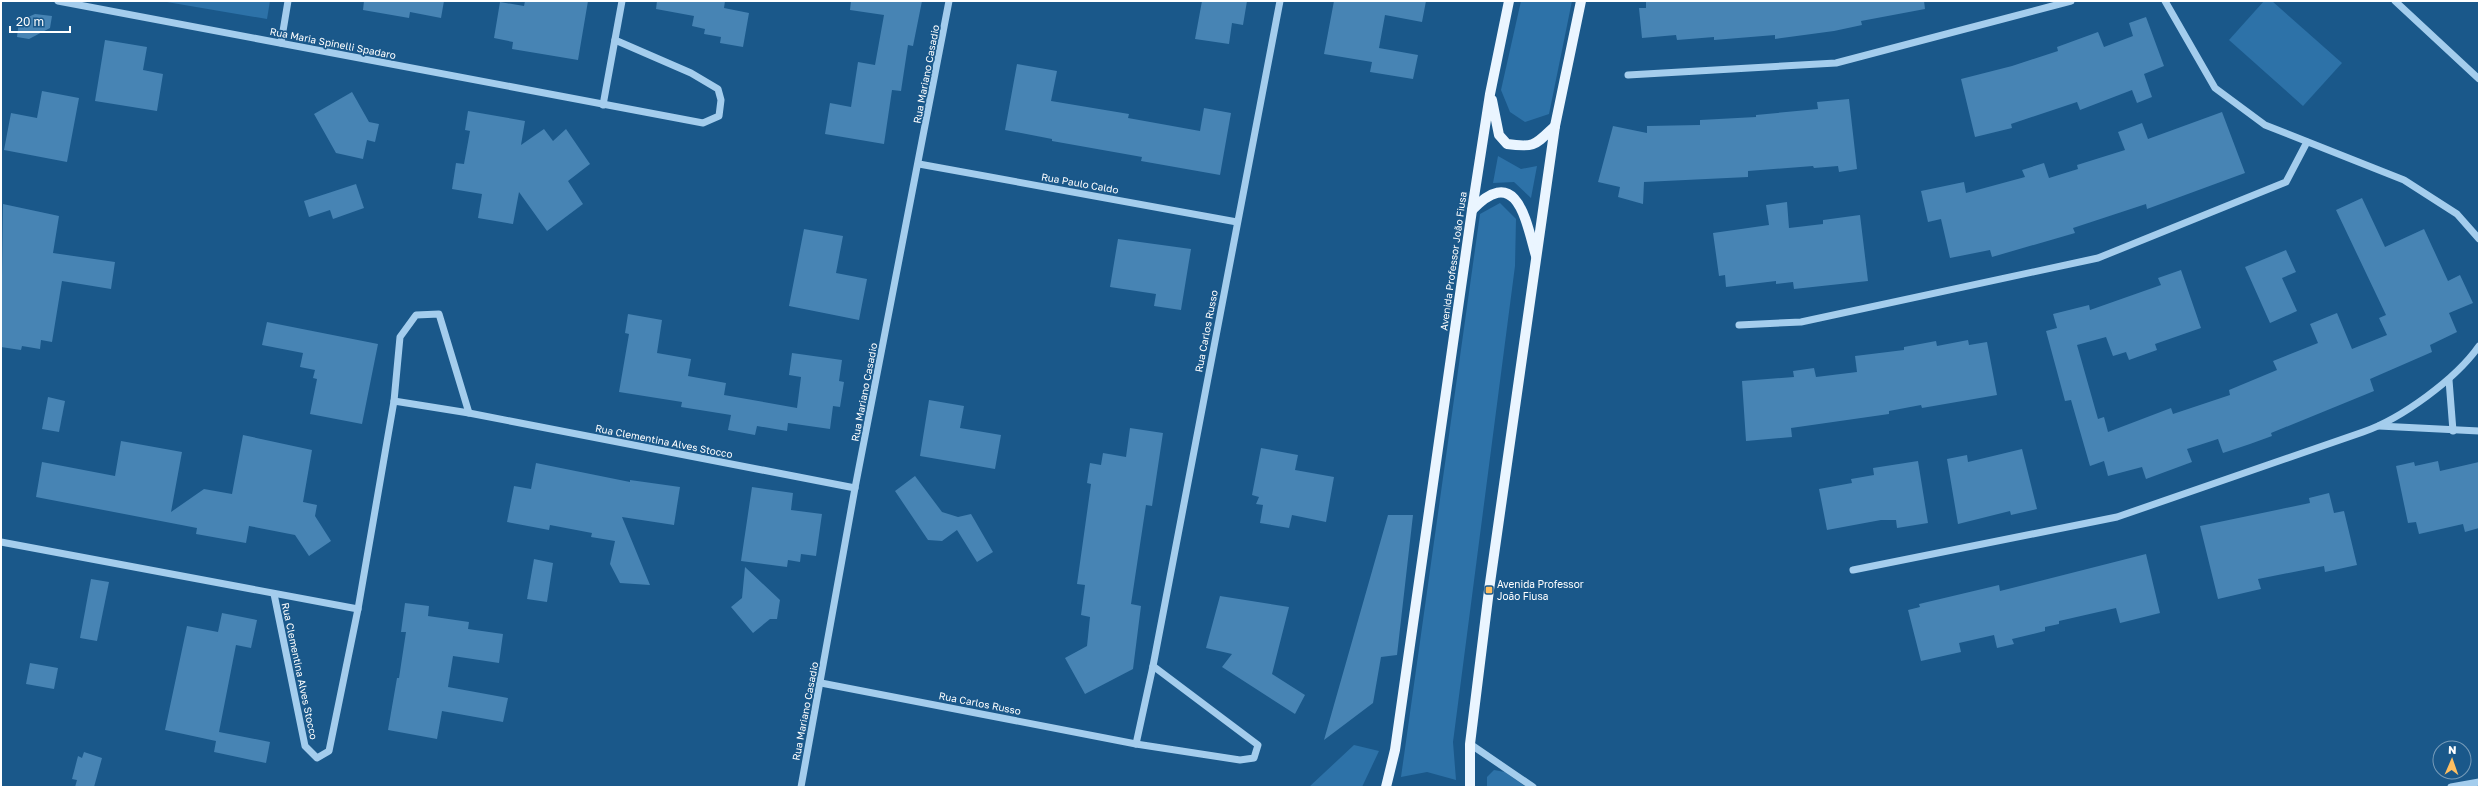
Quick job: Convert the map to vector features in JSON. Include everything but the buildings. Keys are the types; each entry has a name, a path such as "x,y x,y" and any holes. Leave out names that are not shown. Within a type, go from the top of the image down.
{"main road":[{"name":"Avenida Professor João Fiusa","path":"1386,787 1390,779 1396,750 1472,210 1490,94 1509,1"},
{"path":"1470,787 1470,744 1489,590 1555,126 1581,1"},
{"path":"1490,94 1499,135 1507,144 1522,146 1536,145 1555,126"},
{"path":"1472,210 1485,196 1505,194 1514,199 1522,208 1537,260"}],"street":[{"name":"Rua Maria Spinelli Spadaro","path":"58,1 704,123 719,116 721,100 718,89 690,73 615,40"},
{"path":"281,43 288,1"},
{"path":"603,105 622,1"},
{"name":"Rua Mariano Casadio","path":"801,787 855,488 950,1"},
{"name":"Rua Carlos Russo","path":"1136,744 1153,666 1280,1"},
{"path":"1628,75 1836,63 2071,1"},
{"path":"2165,1 2215,88 2265,125 2404,180 2457,214 2479,239"},
{"path":"2395,1 2479,78"},
{"path":"1739,325 1800,322 2098,258 2286,182 2307,142"},
{"name":"Rua Paulo Caldo","path":"919,164 1237,222"},
{"name":"Rua Clementina Alves Stocco","path":"274,594 305,746 316,758 329,751 358,610 394,401 400,337 416,316 439,314 469,413"},
{"path":"1853,570 2117,517 2379,426 2449,380 2479,346"},
{"path":"2449,380 2453,431"},
{"name":"Rua Clementina Alves Stocco","path":"394,401 469,413 855,488"},
{"path":"2379,426 2453,431 2479,431"},
{"name":"Rua Clementina Alves Stocco","path":"1,542 358,610"},
{"name":"Rua Carlos Russo","path":"821,683 1136,744 1240,760 1254,758 1258,745 1153,666"},
{"path":"1470,744 1533,787"},
{"path":"2451,787 2479,782"}],"shaded area":[{"path":"161,1 270,1 267,19"},
{"path":"1521,1 1572,1 1549,114 1525,122 1510,112 1501,90"},
{"path":"2264,1 2272,1 2342,63 2303,106 2229,40"},
{"path":"1498,156 1521,169 1537,166 1531,198 1514,182 1493,183"},
{"path":"1500,203 1516,219 1515,266 1453,742 1456,780 1427,772 1401,777 1480,214"},
{"path":"1354,745 1379,751 1362,787 1309,787"},
{"path":"1494,770 1505,772 1526,787 1487,787 1487,777"}],"place":[{"name":"Avenida Professor João Fiusa","path":"1489,590"}]}
